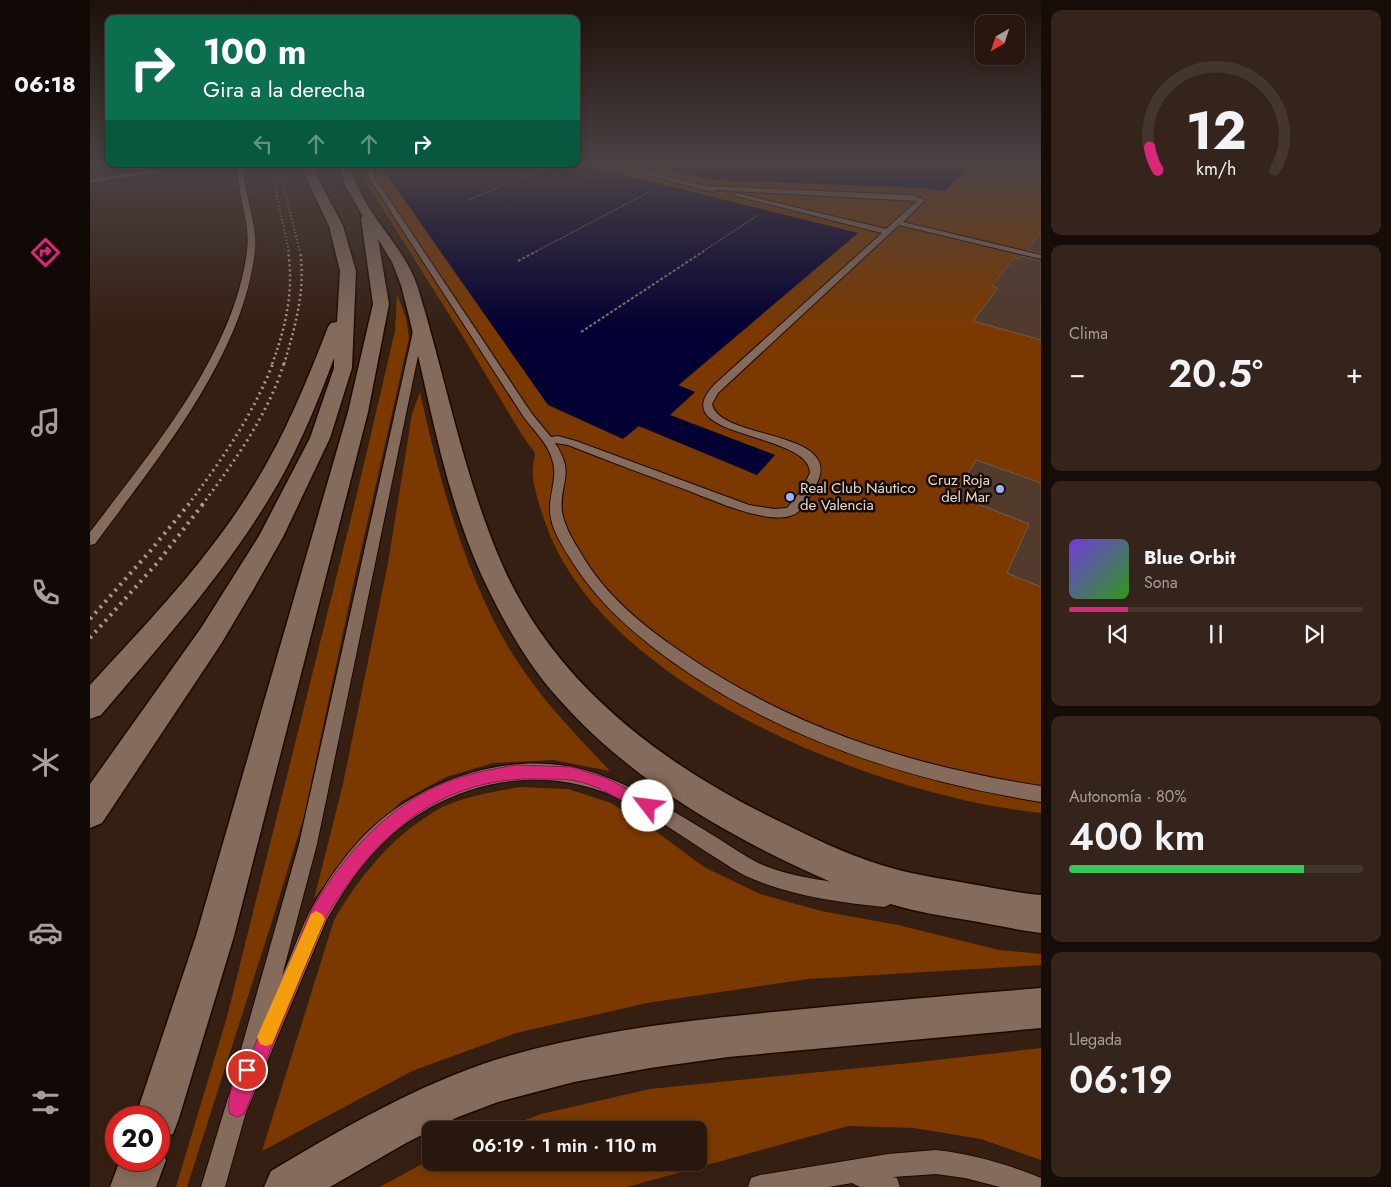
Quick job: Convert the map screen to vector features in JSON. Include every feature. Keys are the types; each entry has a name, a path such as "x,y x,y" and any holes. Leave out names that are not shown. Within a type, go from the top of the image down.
{"street":[{"path":"90,812 211,636 271,537 320,438 343,368 348,271 342,245 332,218"},
{"path":"161,1106 215,936 358,412 381,304 368,218"},
{"path":"371,218 390,244 409,284 453,464 488,560 512,610 536,650 593,716 635,753 693,793 760,832 832,865 908,890 1034,914"},
{"path":"90,706 205,572 263,489 302,416 346,303"},
{"path":"287,1187 372,1136 427,1109 498,1081 582,1059 654,1045 723,1037 1041,1008"},
{"path":"133,1187 139,1171"}],"lane":[{"path":"90,541 172,430 224,343 240,303 251,250 249,218"},
{"path":"398,218 528,416 548,441 558,461 560,473 561,485 556,510 562,530 582,566 615,605 650,638 695,671 746,701 781,719 849,748 903,766 968,782 1041,794"},
{"path":"831,218 888,232"},
{"path":"548,441 558,439 572,443 746,508 779,513 792,510 816,474 816,466 808,456 794,447 725,423 712,415 707,407 708,400 738,370 904,218"},
{"path":"899,223 1041,257"},
{"path":"213,1187 237,1107 308,844 420,326"},
{"path":"237,1107 320,912 338,883 382,832 407,812 434,795 460,784 489,776 516,772 544,772 572,774 601,782 632,796 757,872 786,881 864,895 1034,914"},
{"path":"760,1187 852,1171 927,1162 974,1168 1034,1187"},
{"path":"852,1171 888,1187"}],"path":[{"path":"518,260 598,218"},
{"path":"581,332 754,218"}],"shaded area":[{"name":"Real Club Náutico de Valencia","path":"389,218 431,218 639,426 757,475 774,455 669,415 695,392 678,386 858,233 799,218 1041,218 1041,813 977,803 908,785 835,760 763,728 695,690 635,645 586,595 552,540 539,504 534,483 533,465 535,453 522,435"},
{"path":"417,218 799,218 858,233 678,385 695,392 670,415 775,455 757,475 639,426 623,439 548,405"},
{"path":"397,294 406,318 409,338 354,581 304,816 187,1187 176,1187 227,1017 356,498 395,331"},
{"path":"420,392 449,506 462,545 493,620 512,654 534,685 610,771 553,760 493,763 446,777 402,801 354,846 314,899 343,784 388,563 412,414"},
{"path":"520,787 568,789 611,803 653,829 704,867 760,894 821,911 898,925 999,950 1041,954 1041,965 808,979 647,1003 516,1033 412,1071 262,1151 334,920 353,890 387,849 414,825 429,815 461,800"},
{"path":"1041,1048 1041,1160 981,1139 914,1128 848,1126 707,1165 707,1121 522,1121 541,1114 650,1089"},
{"path":"422,1164 422,1171 685,1171 627,1187 380,1187"}],"building":[{"path":"1041,232 1041,253 1027,250"},
{"path":"1022,256 1041,261 1041,340 973,321 998,288 992,286 1014,258 1020,259"},
{"name":"Cruz Roja del Mar","path":"976,460 1041,483 1041,587 1007,573 1029,524 955,495"}],"railway":[{"path":"282,218 289,252"},
{"path":"292,218 300,252"},
{"path":"272,364 288,308 290,280 288,251"},
{"path":"284,364 295,322 302,280 300,251"},
{"path":"188,505 246,419 273,363"},
{"path":"202,505 249,437 269,401 284,363"},
{"path":"90,619 189,504"},
{"path":"90,638 158,562 203,504"}],"slow traffic":[{"path":"266,1037 316,919"}],"place":[{"name":"Cruz Roja del Mar","path":"1000,489"},
{"name":"Real Club Náutico de Valencia","path":"790,497"}],"route":[{"path":"247,1070 237,1107 320,912 338,883 360,856 382,832 407,812 434,795 460,784 489,776 516,772 572,774 601,782 632,796 648,806"}]}
